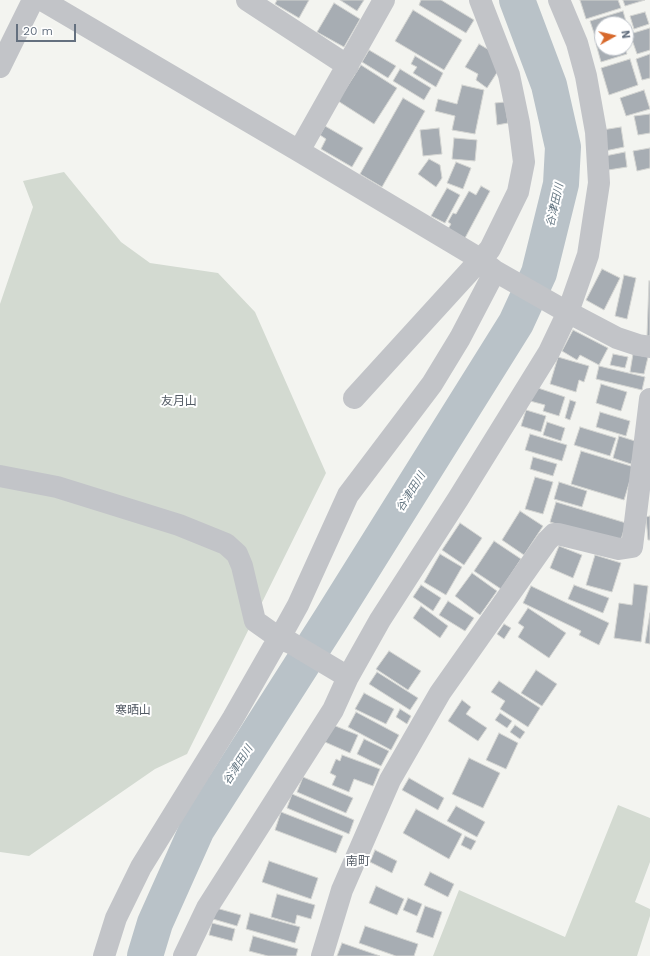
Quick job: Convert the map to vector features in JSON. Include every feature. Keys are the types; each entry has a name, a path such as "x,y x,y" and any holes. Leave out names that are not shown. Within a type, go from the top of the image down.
{"street":[{"path":"0,67 33,0"},
{"path":"42,0 299,151 564,310 617,338 638,346 650,347"},
{"path":"247,0 348,66"},
{"path":"299,151 384,0"},
{"path":"104,956 116,918 141,867 233,718 273,648 285,641 298,605 348,495 432,384 460,338 493,268 490,249 518,192 524,162 509,75 480,0"},
{"path":"184,956 207,908 334,710 348,677 380,620 458,499 548,352 564,310 588,255 599,183 596,132 586,76 577,42 559,0"},
{"path":"354,398 493,268"},
{"path":"322,956 342,890 390,780 440,693 547,541 554,534 558,534 619,549 632,547 650,400"},
{"path":"0,476 57,488 179,525 226,544 237,554 242,566 255,621 285,641 348,677"}],"shaded area":[{"path":"64,172 121,242 150,263 218,273 255,312 326,473 187,754 155,769 29,856 0,852 0,304 33,207 23,181"},
{"path":"618,805 650,818 650,862 635,902 650,909 650,916 637,956 433,956 459,890 565,937"}],"building":[{"path":"277,0 309,0 299,18 275,4"},
{"path":"340,0 364,0 357,11"},
{"path":"421,0 441,0 474,20 466,33 419,5"},
{"path":"580,0 618,0 621,8 586,19"},
{"path":"623,0 645,0 625,6"},
{"path":"334,3 360,19 344,47 317,32"},
{"path":"413,10 462,40 444,70 395,41"},
{"path":"623,11 624,16 606,16"},
{"path":"645,12 649,24 634,29 634,16 630,16"},
{"path":"594,20 594,33 590,21"},
{"path":"650,28 650,50 637,54 634,45 634,33"},
{"path":"479,44 494,53 498,71 487,88 476,80 478,74 465,67"},
{"path":"369,50 396,66 388,78 362,62"},
{"path":"650,54 650,78 642,80 636,59"},
{"path":"415,56 443,73 436,87 413,73 417,67 411,64"},
{"path":"599,56 620,56 601,62"},
{"path":"630,59 638,85 609,95 601,68"},
{"path":"361,65 397,88 374,124 338,101"},
{"path":"400,69 431,88 424,100 393,81"},
{"path":"462,85 484,90 475,134 452,130 455,116 435,111 438,99 457,104"},
{"path":"644,90 650,109 626,116 620,98"},
{"path":"403,98 425,111 382,187 360,174"},
{"path":"505,102 508,123 497,125 495,103"},
{"path":"650,114 650,133 638,135 634,116"},
{"path":"325,126 363,148 352,167 321,149 326,139 320,135"},
{"path":"621,127 624,147 605,151 602,130"},
{"path":"439,128 442,154 423,156 420,130"},
{"path":"454,138 477,140 475,161 452,159"},
{"path":"650,148 650,168 637,171 633,151"},
{"path":"625,152 627,167 608,170 605,156"},
{"path":"429,159 440,165 442,178 436,187 418,174"},
{"path":"456,162 471,168 463,189 447,183"},
{"path":"481,186 490,191 465,238 448,229 451,224 448,222 453,213 456,214 469,191 476,195"},
{"path":"447,188 460,195 445,223 431,216"},
{"path":"602,269 620,278 604,310 586,300"},
{"path":"624,275 636,278 627,319 615,316"},
{"path":"649,281 650,336 647,336"},
{"path":"573,330 608,348 599,365 580,355 577,360 562,351"},
{"path":"613,354 628,357 625,368 610,365"},
{"path":"633,354 648,357 644,374 630,372"},
{"path":"558,357 589,366 584,382 579,380 576,392 550,384"},
{"path":"599,366 645,377 642,390 596,379"},
{"path":"601,384 627,392 621,411 596,403"},
{"path":"535,387 565,397 559,416 543,411 545,405 530,401"},
{"path":"570,400 576,402 570,420 565,418"},
{"path":"526,410 546,416 541,432 521,426"},
{"path":"600,412 630,421 626,436 596,427"},
{"path":"547,422 565,428 561,441 543,435"},
{"path":"580,427 616,438 610,456 574,445"},
{"path":"530,434 567,445 562,461 525,450"},
{"path":"619,436 638,442 631,464 613,458"},
{"path":"581,451 634,467 624,500 571,484"},
{"path":"533,457 557,464 553,476 530,469"},
{"path":"535,477 553,482 543,514 525,509"},
{"path":"559,482 587,491 582,507 554,499"},
{"path":"556,502 626,523 620,543 550,522"},
{"path":"520,511 543,526 524,555 502,540"},
{"path":"650,516 650,540 648,540 646,517"},
{"path":"460,523 482,538 464,565 442,550"},
{"path":"494,541 521,559 501,589 474,571"},
{"path":"559,546 582,555 573,578 550,568"},
{"path":"440,554 462,567 446,595 424,582"},
{"path":"595,555 621,563 612,592 586,585"},
{"path":"472,573 497,591 480,615 455,596"},
{"path":"634,584 648,586 641,642 614,638 619,603 632,605"},
{"path":"421,585 441,598 433,611 413,597"},
{"path":"574,585 609,598 603,613 568,599"},
{"path":"531,586 609,623 599,645 579,635 581,631 523,603"},
{"path":"448,601 474,618 465,631 439,615"},
{"path":"421,606 448,626 440,638 413,618"},
{"path":"528,608 566,633 549,658 518,637 524,627 518,623"},
{"path":"650,613 650,644 645,643"},
{"path":"504,624 511,628 504,639 497,634"},
{"path":"389,651 421,671 408,690 376,669"},
{"path":"536,670 557,684 542,706 521,693"},
{"path":"377,672 418,698 410,710 369,684"},
{"path":"499,681 540,708 528,727 500,709 505,701 491,692"},
{"path":"364,693 394,709 386,724 355,709"},
{"path":"462,700 471,707 466,714 487,728 478,741 448,721"},
{"path":"400,709 411,716 407,724 396,717"},
{"path":"356,712 399,735 391,750 348,727"},
{"path":"500,713 512,721 507,728 495,720"},
{"path":"333,725 358,735 350,753 325,742"},
{"path":"515,725 525,732 520,739 510,732"},
{"path":"499,733 518,743 506,769 486,760"},
{"path":"364,739 389,751 381,766 357,754"},
{"path":"342,755 380,769 373,786 354,779 349,792 332,785 336,776 330,773 336,759 340,761"},
{"path":"469,758 500,773 483,808 452,794"},
{"path":"303,777 353,798 346,813 297,792"},
{"path":"409,778 444,798 438,810 402,790"},
{"path":"292,794 354,820 349,834 287,808"},
{"path":"456,806 485,822 477,837 447,821"},
{"path":"416,809 462,834 449,859 403,833"},
{"path":"281,812 343,836 336,853 275,830"},
{"path":"465,836 476,841 471,850 461,845"},
{"path":"375,850 397,861 392,873 370,862"},
{"path":"269,861 318,878 311,899 262,882"},
{"path":"430,872 454,884 448,897 424,885"},
{"path":"376,886 404,899 397,915 369,903"},
{"path":"277,894 315,905 311,919 297,915 295,924 271,917"},
{"path":"408,898 422,904 417,916 403,910"},
{"path":"425,906 442,912 433,938 416,932"},
{"path":"216,908 241,915 237,926 213,919"},
{"path":"250,913 300,927 295,943 246,929"},
{"path":"212,923 235,929 232,941 209,935"},
{"path":"365,926 418,944 414,956 396,956 359,943"},
{"path":"253,936 298,949 296,956 268,956 249,951"},
{"path":"342,943 380,956 337,956"}],"waterway":[{"name":"谷津田川","path":"145,956 155,923 197,829 331,619 516,323 539,273 561,184 563,147 549,85 517,0"}],"district":[{"name":"友月山","path":"179,401"},
{"name":"寒晒山","path":"133,710"},
{"name":"南町","path":"358,861"}]}
